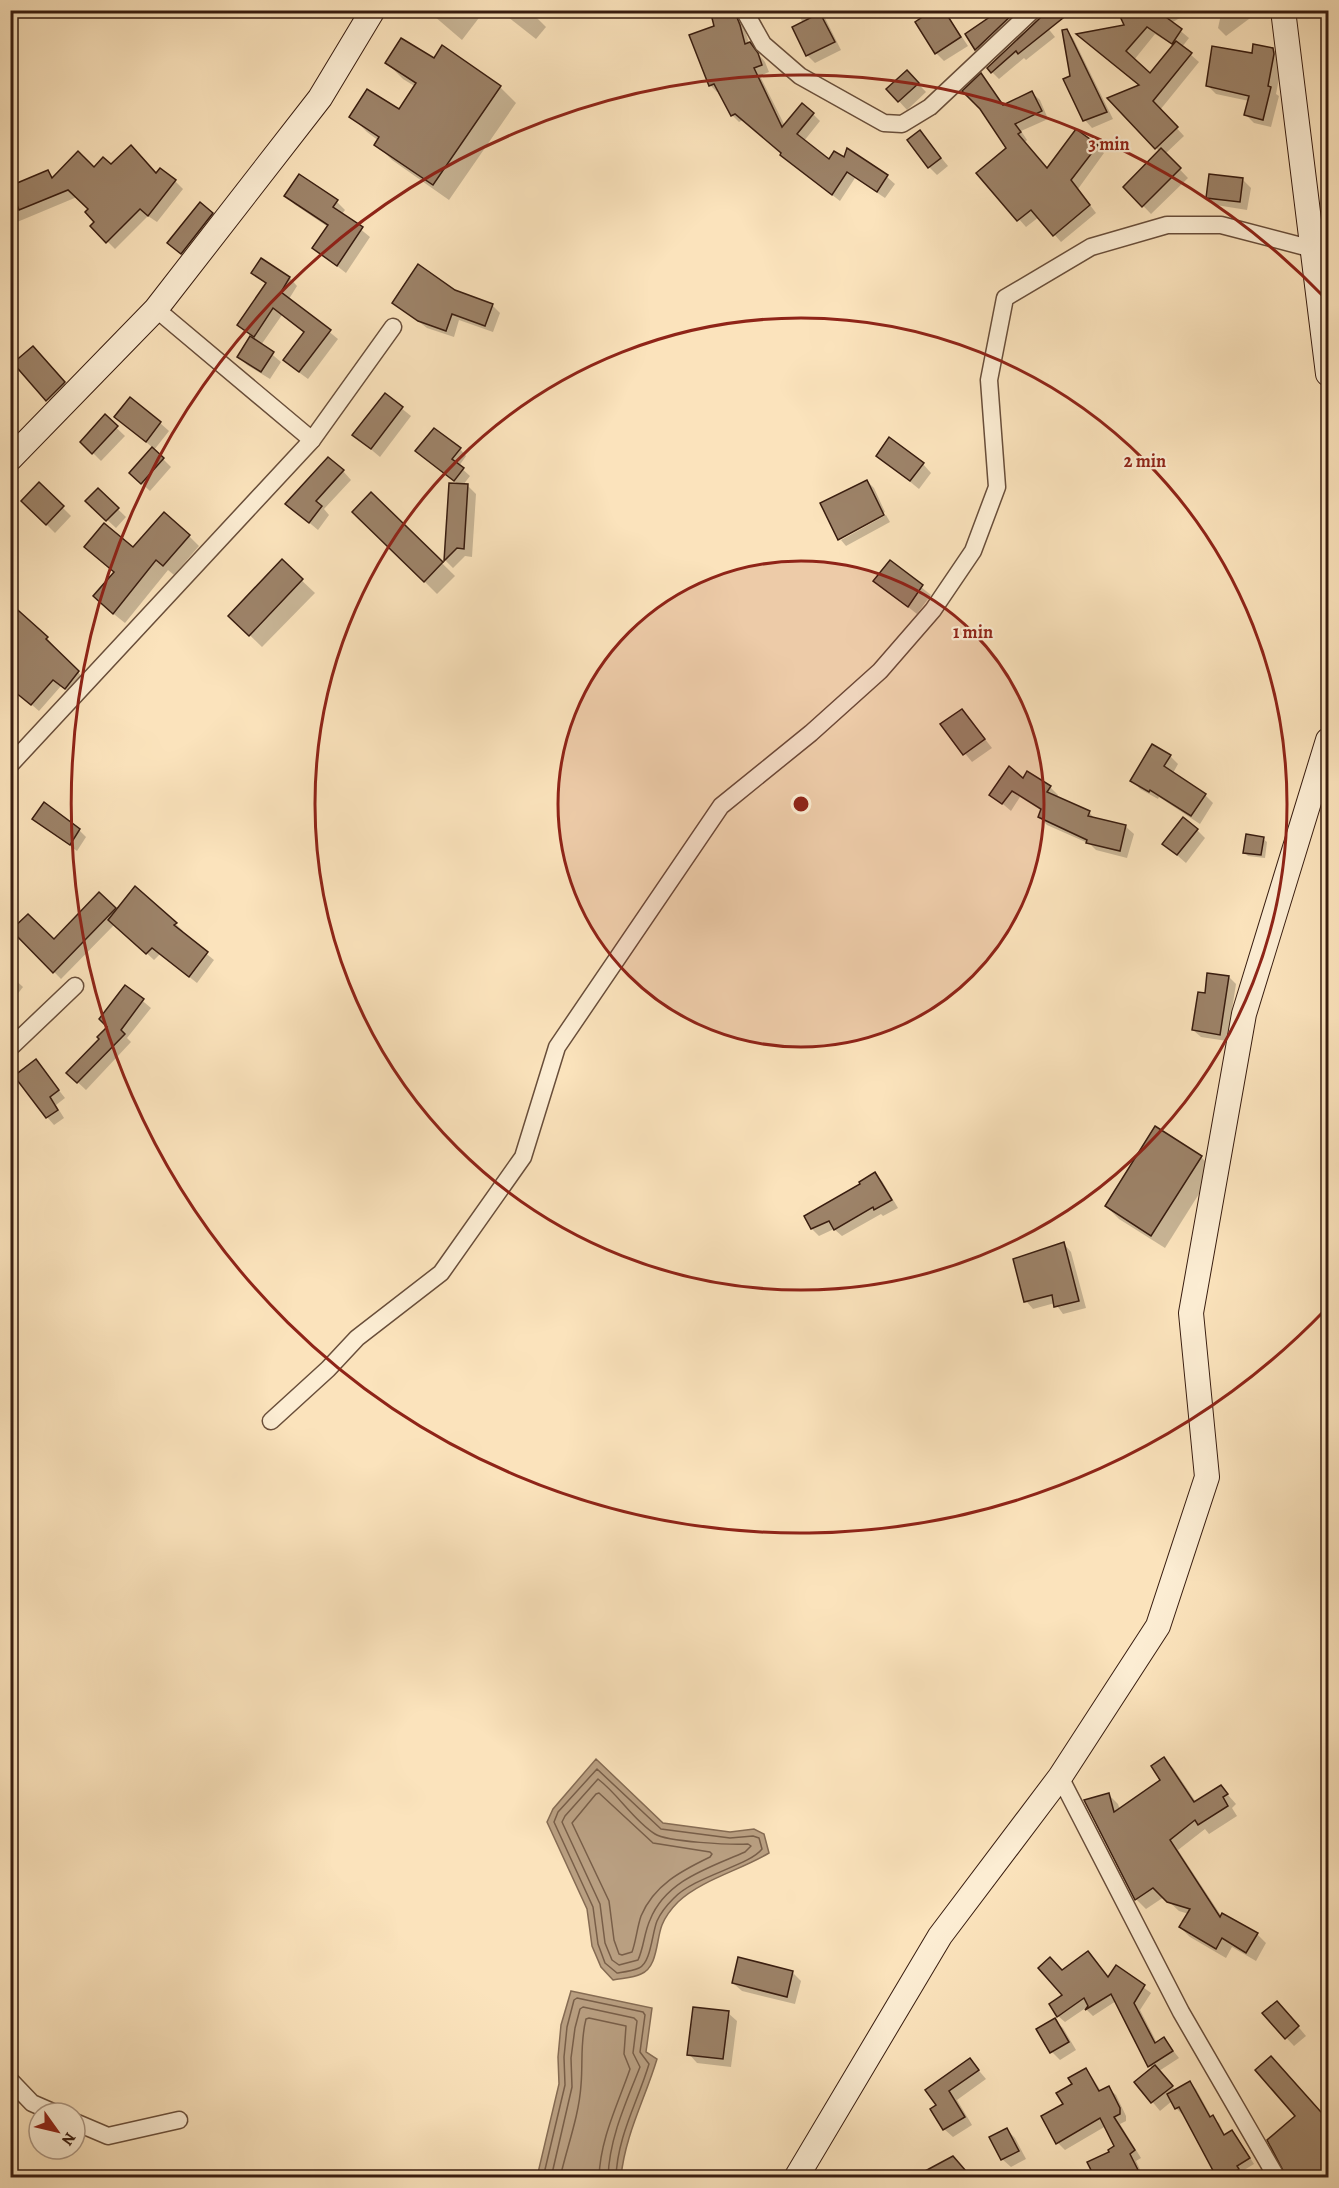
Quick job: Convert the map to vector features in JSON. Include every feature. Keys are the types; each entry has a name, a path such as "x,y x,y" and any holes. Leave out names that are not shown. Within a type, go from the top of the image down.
{"main road":[{"path":"10,459 156,309 320,98 373,10"},
{"path":"1283,10 1329,374"},
{"path":"796,2178 940,1936 1060,1778 1158,1626 1207,1478 1191,1313 1244,1014 1329,740"}],"street":[{"path":"744,10 763,44 800,76 884,123 902,124 930,107 1033,10"},
{"path":"271,1421 328,1369 357,1338 441,1272 523,1157 557,1047 721,806 811,733 880,671 933,610 973,551 997,487 989,380 1005,298 1090,247 1167,225 1221,225 1313,249"},
{"path":"156,309 312,440"},
{"path":"10,765 312,440 393,327"},
{"path":"10,1047 75,986"},
{"path":"1060,1778 1181,2012 1277,2178"},
{"path":"10,2080 30,2101"},
{"path":"87,2127 108,2136 179,2120"}],"water":[{"path":"596,1759 663,1823 730,1832 754,1829 764,1834 769,1853 687,1894 665,1918 651,1966 641,1974 613,1980 601,1967 592,1946 587,1909 547,1822 553,1809"},
{"path":"571,1991 652,2008 646,2052 657,2059 631,2132 621,2177 537,2177 559,2084 558,2057 561,2025"}],"building":[{"path":"710,10 734,10 745,44 750,42 758,53 762,65 754,68 782,127 802,103 814,113 797,134 829,159 834,151 844,157 847,148 888,175 877,192 847,172 832,195 780,155 781,153 735,114 731,116 714,84 709,86 689,35 714,26"},
{"path":"933,10 944,10 961,37 935,54 915,22"},
{"path":"1000,10 1017,10 975,50 965,34"},
{"path":"1043,10 1073,10 1018,54 1016,51 991,73 987,68 1040,18"},
{"path":"1117,10 1161,10 1159,12 1182,29 1172,44 1147,27 1126,51 1150,73 1176,41 1192,53 1153,101 1178,127 1155,149 1107,98 1139,85 1076,34 1124,25"},
{"path":"820,13 835,42 806,56 792,27"},
{"path":"1067,29 1107,112 1083,121 1063,79 1070,76 1062,30"},
{"path":"401,38 434,58 442,45 501,86 433,185 374,145 379,137 349,117 367,89 399,109 416,83 385,63"},
{"path":"1253,44 1273,48 1274,54 1268,86 1271,87 1263,120 1244,115 1249,96 1206,86 1212,46 1252,53"},
{"path":"907,70 919,83 898,102 886,89"},
{"path":"981,73 1003,105 1032,91 1042,111 1015,124 1021,132 1018,134 1047,168 1076,129 1098,145 1071,180 1090,205 1053,236 1031,210 1017,221 976,173 1006,148 980,109 962,91"},
{"path":"920,130 941,158 928,168 907,140"},
{"path":"131,145 156,173 160,168 176,180 148,216 140,209 106,243 90,226 94,222 85,212 88,209 68,190 19,210 10,186 48,170 52,178 78,151 94,167 103,157 111,164"},
{"path":"1161,148 1181,168 1142,207 1123,187"},
{"path":"299,174 338,200 333,207 363,227 337,266 312,248 328,225 284,196"},
{"path":"1209,174 1243,178 1240,202 1206,198"},
{"path":"200,202 213,213 181,254 167,243"},
{"path":"261,258 290,277 281,292 331,330 299,372 283,360 304,332 273,308 254,337 237,325 266,283 251,273"},
{"path":"418,264 455,290 493,304 485,326 452,314 446,331 418,321 392,303"},
{"path":"250,336 274,352 261,372 237,357"},
{"path":"33,346 65,382 46,401 13,363"},
{"path":"385,393 403,407 371,449 352,435"},
{"path":"130,397 161,422 146,442 114,417"},
{"path":"105,414 118,426 92,454 80,442"},
{"path":"434,428 461,448 452,459 464,468 454,481 415,451"},
{"path":"889,437 924,463 910,481 876,456"},
{"path":"152,447 164,458 141,484 129,473"},
{"path":"328,457 344,470 316,501 322,506 309,523 285,504"},
{"path":"867,480 884,515 838,540 820,503"},
{"path":"39,482 64,506 46,525 21,501"},
{"path":"449,483 468,484 464,549 457,548 444,561"},
{"path":"98,488 119,508 106,521 85,501"},
{"path":"371,492 443,562 424,582 352,512"},
{"path":"164,512 190,535 163,566 156,560 113,614 93,596 114,572 84,547 104,523 133,547"},
{"path":"282,559 303,579 249,636 228,616"},
{"path":"890,560 923,585 908,607 873,581"},
{"path":"10,603 48,637 46,639 79,671 65,689 53,680 31,705 10,688"},
{"path":"962,709 985,739 963,755 940,724"},
{"path":"1152,744 1171,755 1164,766 1206,794 1191,816 1150,790 1149,792 1130,781"},
{"path":"1009,766 1023,778 1027,771 1051,786 1047,792 1090,811 1088,816 1126,825 1120,851 1086,843 1087,840 1038,817 1041,809 1012,791 1002,804 989,795"},
{"path":"44,802 80,829 70,845 32,819"},
{"path":"1183,817 1198,829 1177,855 1162,844"},
{"path":"1246,834 1264,837 1261,855 1243,853"},
{"path":"135,886 177,923 174,925 208,952 189,977 152,948 146,954 108,920"},
{"path":"99,892 116,908 53,973 11,930 28,914 54,939"},
{"path":"1207,973 1229,976 1220,1035 1192,1030 1198,992 1205,993"},
{"path":"125,985 144,999 121,1030 125,1034 77,1083 66,1073 99,1039 97,1037 107,1027 99,1019"},
{"path":"36,1059 59,1090 50,1097 58,1110 46,1118 14,1076"},
{"path":"1155,1126 1202,1156 1151,1236 1105,1206"},
{"path":"875,1172 892,1200 874,1210 873,1207 834,1230 829,1221 811,1229 804,1216 860,1184 859,1182"},
{"path":"1064,1242 1079,1301 1054,1307 1052,1295 1024,1302 1013,1259"},
{"path":"1164,1757 1194,1802 1221,1785 1228,1794 1223,1797 1228,1806 1198,1825 1195,1820 1170,1840 1220,1917 1222,1913 1258,1933 1246,1953 1222,1938 1216,1949 1179,1927 1190,1909 1167,1902 1153,1888 1135,1900 1084,1800 1109,1793 1114,1812 1160,1780 1151,1766"},
{"path":"1088,1951 1108,1977 1116,1965 1145,1985 1134,2003 1155,2043 1164,2037 1173,2051 1148,2067 1111,1994 1085,2010 1088,2006 1084,1998 1057,2017 1049,2004 1062,1995 1038,1968 1050,1957 1062,1970"},
{"path":"738,1957 793,1971 787,1997 732,1983"},
{"path":"1277,2001 1299,2026 1285,2039 1262,2013"},
{"path":"693,2007 729,2011 723,2059 687,2055"},
{"path":"1055,2018 1069,2042 1050,2053 1036,2029"},
{"path":"1271,2056 1329,2121 1329,2178 1287,2178 1267,2140 1295,2116 1255,2070"},
{"path":"970,2058 979,2070 949,2091 965,2117 943,2130 930,2109 936,2105 925,2090"},
{"path":"1155,2065 1173,2086 1151,2103 1134,2082"},
{"path":"1086,2068 1099,2091 1109,2086 1120,2108 1120,2114 1114,2117 1135,2150 1130,2154 1142,2178 1095,2178 1087,2162 1109,2152 1108,2150 1114,2146 1100,2118 1056,2144 1041,2116 1063,2104 1056,2093 1072,2084 1068,2078"},
{"path":"1190,2081 1210,2117 1213,2115 1224,2135 1232,2130 1250,2158 1237,2166 1239,2169 1226,2178 1217,2178 1179,2107 1175,2109 1167,2094"},
{"path":"1007,2128 1019,2151 1001,2160 989,2137"},
{"path":"953,2156 972,2178 912,2178"}]}
